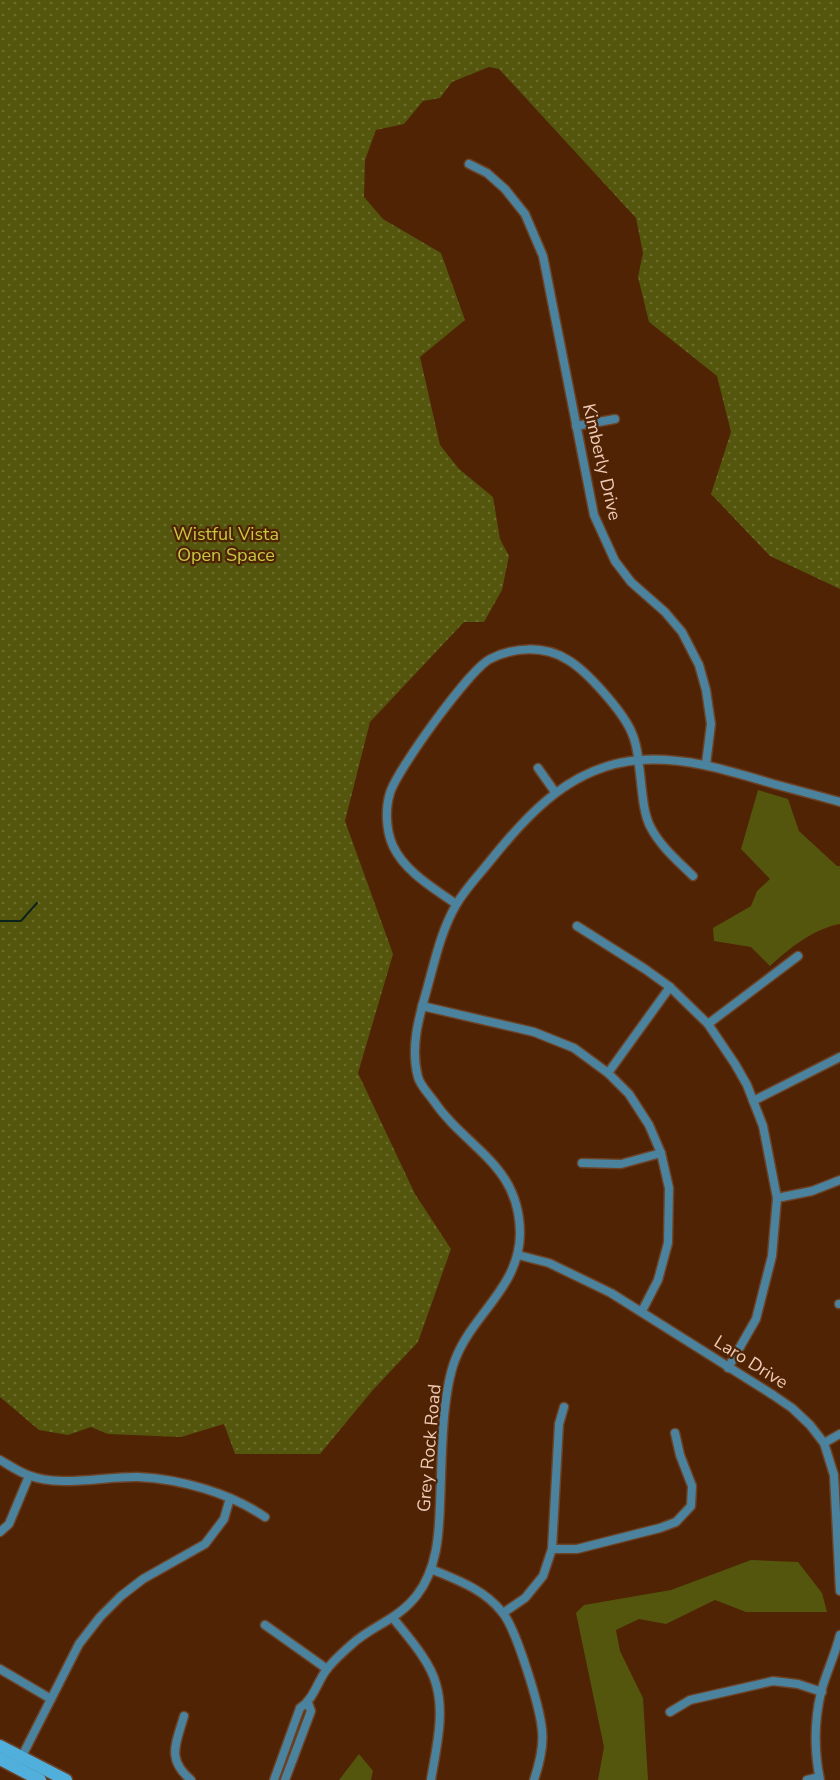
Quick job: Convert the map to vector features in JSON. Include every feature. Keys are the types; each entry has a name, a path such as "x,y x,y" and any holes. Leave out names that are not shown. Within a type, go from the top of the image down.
{"main road":[{"path":"0,1746 40,1780"},
{"path":"0,1759 19,1763 66,1780"}],"street":[{"name":"Kimberly Drive","path":"469,164 487,172 505,189 525,214 543,256 594,515 608,549 631,582 665,612 682,632 699,664 711,724 706,764"},
{"path":"576,426 615,419"},
{"path":"456,904 409,867 394,847 387,822 390,794 400,770 472,674 489,660 519,649 542,650 567,659 590,679 625,719 632,733 650,827 675,859 693,876"},
{"name":"Grey Rock Road","path":"274,1780 300,1708 308,1703 327,1669 355,1641 393,1618 417,1595 431,1569 438,1542 446,1400 455,1360 476,1322 505,1286 518,1255 520,1232 517,1213 512,1190 502,1172 441,1112 418,1079 415,1041 441,938 456,904 523,821 555,792 592,772 609,766 638,760 680,760 706,764 840,802"},
{"path":"538,768 555,792"},
{"path":"577,926 670,987 708,1024 735,1064 763,1126 777,1198 772,1256 756,1319 728,1368"},
{"path":"708,1024 798,956"},
{"path":"608,1073 670,987"},
{"path":"423,1006 534,1032 574,1048 608,1073 628,1094 649,1125 661,1153 669,1188 668,1243 658,1280 642,1311"},
{"path":"753,1101 840,1057"},
{"path":"582,1163 621,1164 661,1153"},
{"path":"777,1198 812,1191 840,1180"},
{"name":"Laro Drive","path":"518,1255 549,1263 580,1276 642,1311 792,1408 810,1425 824,1443 834,1475 840,1588"},
{"path":"503,1613 525,1598 543,1576 552,1549 558,1434 564,1407"},
{"path":"552,1549 577,1549 606,1543 676,1522 691,1506 692,1486 680,1455 675,1433"},
{"path":"824,1443 840,1434"},
{"path":"0,1460 29,1476 58,1481 141,1477 188,1485 230,1498 265,1517"},
{"path":"0,1532 9,1524 29,1476"},
{"path":"19,1763 79,1644 100,1617 121,1596 143,1579 205,1544 224,1519 230,1498"},
{"path":"431,1569 464,1582 483,1594 503,1613 518,1644 543,1731 540,1760 534,1780"},
{"path":"393,1618 421,1654 436,1683 441,1713 431,1780"},
{"path":"265,1625 327,1669"},
{"path":"807,1780 819,1779 815,1746 818,1711 840,1635"},
{"path":"0,1669 51,1699"},
{"path":"670,1712 690,1700 773,1681 798,1684 822,1692"},
{"name":"Grey Rock Road","path":"285,1780 311,1710 308,1703"},
{"path":"184,1716 174,1752 182,1772 191,1780"}],"green space":[{"name":"Wistful Vista Open Space","path":"0,0 840,0 840,589 770,556 711,494 731,432 717,376 649,322 638,277 643,253 636,218 499,69 489,67 452,82 440,98 423,101 404,124 376,130 365,160 364,197 383,219 441,253 465,320 420,357 440,445 459,469 493,497 500,539 509,556 502,590 484,622 464,622 370,722 345,821 393,954 358,1073 415,1194 451,1249 418,1342 372,1391 320,1454 235,1454 224,1424 181,1437 108,1434 91,1427 68,1435 39,1430 0,1397"},
{"path":"758,790 788,799 799,831 837,866 840,866 840,924 811,935 770,966 751,947 714,941 713,928 751,906 757,891 770,879 741,849"},
{"path":"751,1560 798,1562 822,1593 827,1612 746,1612 715,1600 666,1624 639,1619 616,1630 620,1651 643,1698 648,1780 598,1780 604,1747 576,1613 584,1605 671,1590"},
{"path":"359,1754 373,1771 371,1780 339,1780"}],"waterway":[{"path":"0,921 21,921 37,903"}]}
